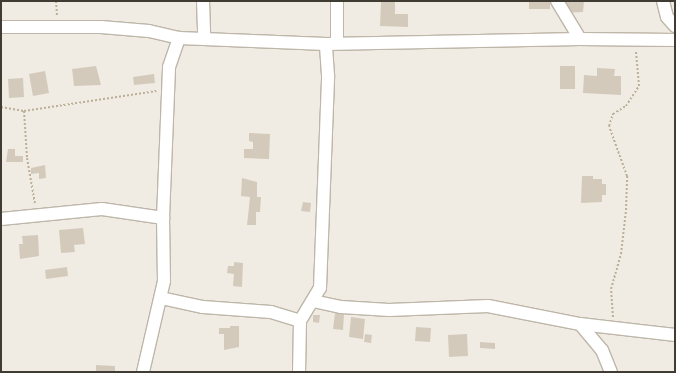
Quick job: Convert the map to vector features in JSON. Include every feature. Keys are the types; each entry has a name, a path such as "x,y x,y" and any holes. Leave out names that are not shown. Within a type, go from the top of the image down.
{"street":[{"path":"203,1 204,38"},
{"path":"299,372 300,321 320,288 328,75 337,1"},
{"path":"557,1 580,39"},
{"path":"663,1 667,17 675,26"},
{"path":"1,27 58,27 149,31 179,38 331,43 634,38 675,40"},
{"path":"143,372 164,281 163,218 170,89 169,67 179,38"},
{"path":"1,219 38,217 102,209 163,218"},
{"path":"161,298 203,307 271,312 300,321"},
{"path":"313,301 341,307 389,310 488,306 580,324 675,335"},
{"path":"580,324 602,350 611,372"}],"path":[{"path":"56,1 58,27"},
{"path":"613,327 611,289 621,254 627,176 609,126 613,114 626,106 639,86 634,38"},
{"path":"1,107 24,110 170,89"},
{"path":"24,110 24,132 30,185 38,217"}],"building":[{"path":"381,1 395,1 395,14 408,14 408,27 380,26"},
{"path":"529,1 550,1 550,9 529,9"},
{"path":"554,1 584,1 583,12 561,13"},
{"path":"96,66 101,85 74,86 72,69"},
{"path":"560,66 575,66 575,89 560,89"},
{"path":"597,68 615,69 614,76 621,76 621,95 583,93 584,75 597,76"},
{"path":"45,71 49,93 33,96 29,74"},
{"path":"154,74 155,83 134,85 133,77"},
{"path":"23,78 24,97 9,98 8,79"},
{"path":"249,133 270,134 269,159 244,158 244,149 253,149 253,142 249,141"},
{"path":"8,149 15,149 15,156 23,156 23,162 6,162"},
{"path":"45,165 46,178 39,179 39,173 31,174 31,168"},
{"path":"582,176 593,176 593,179 602,179 602,184 606,184 606,195 602,195 602,202 581,203"},
{"path":"242,178 257,182 257,197 261,197 260,212 256,212 256,225 247,225 250,197 241,196"},
{"path":"303,202 311,203 310,212 301,211"},
{"path":"83,228 85,244 74,245 75,252 61,253 59,230"},
{"path":"38,235 39,256 20,259 19,244 23,244 22,236"},
{"path":"234,262 243,263 242,287 233,286 234,274 227,273 228,266 234,266"},
{"path":"67,267 68,276 46,279 45,270"},
{"path":"335,313 344,314 343,330 333,329"},
{"path":"313,315 320,315 319,323 313,322"},
{"path":"351,317 365,319 363,339 349,337"},
{"path":"230,326 239,326 239,347 224,350 224,334 219,334 219,328 230,328"},
{"path":"416,327 431,328 430,342 415,341"},
{"path":"365,334 372,335 371,343 364,342"},
{"path":"467,334 468,356 449,357 448,335"},
{"path":"480,342 495,343 495,349 480,348"},
{"path":"96,365 115,366 115,372 96,371"}]}
